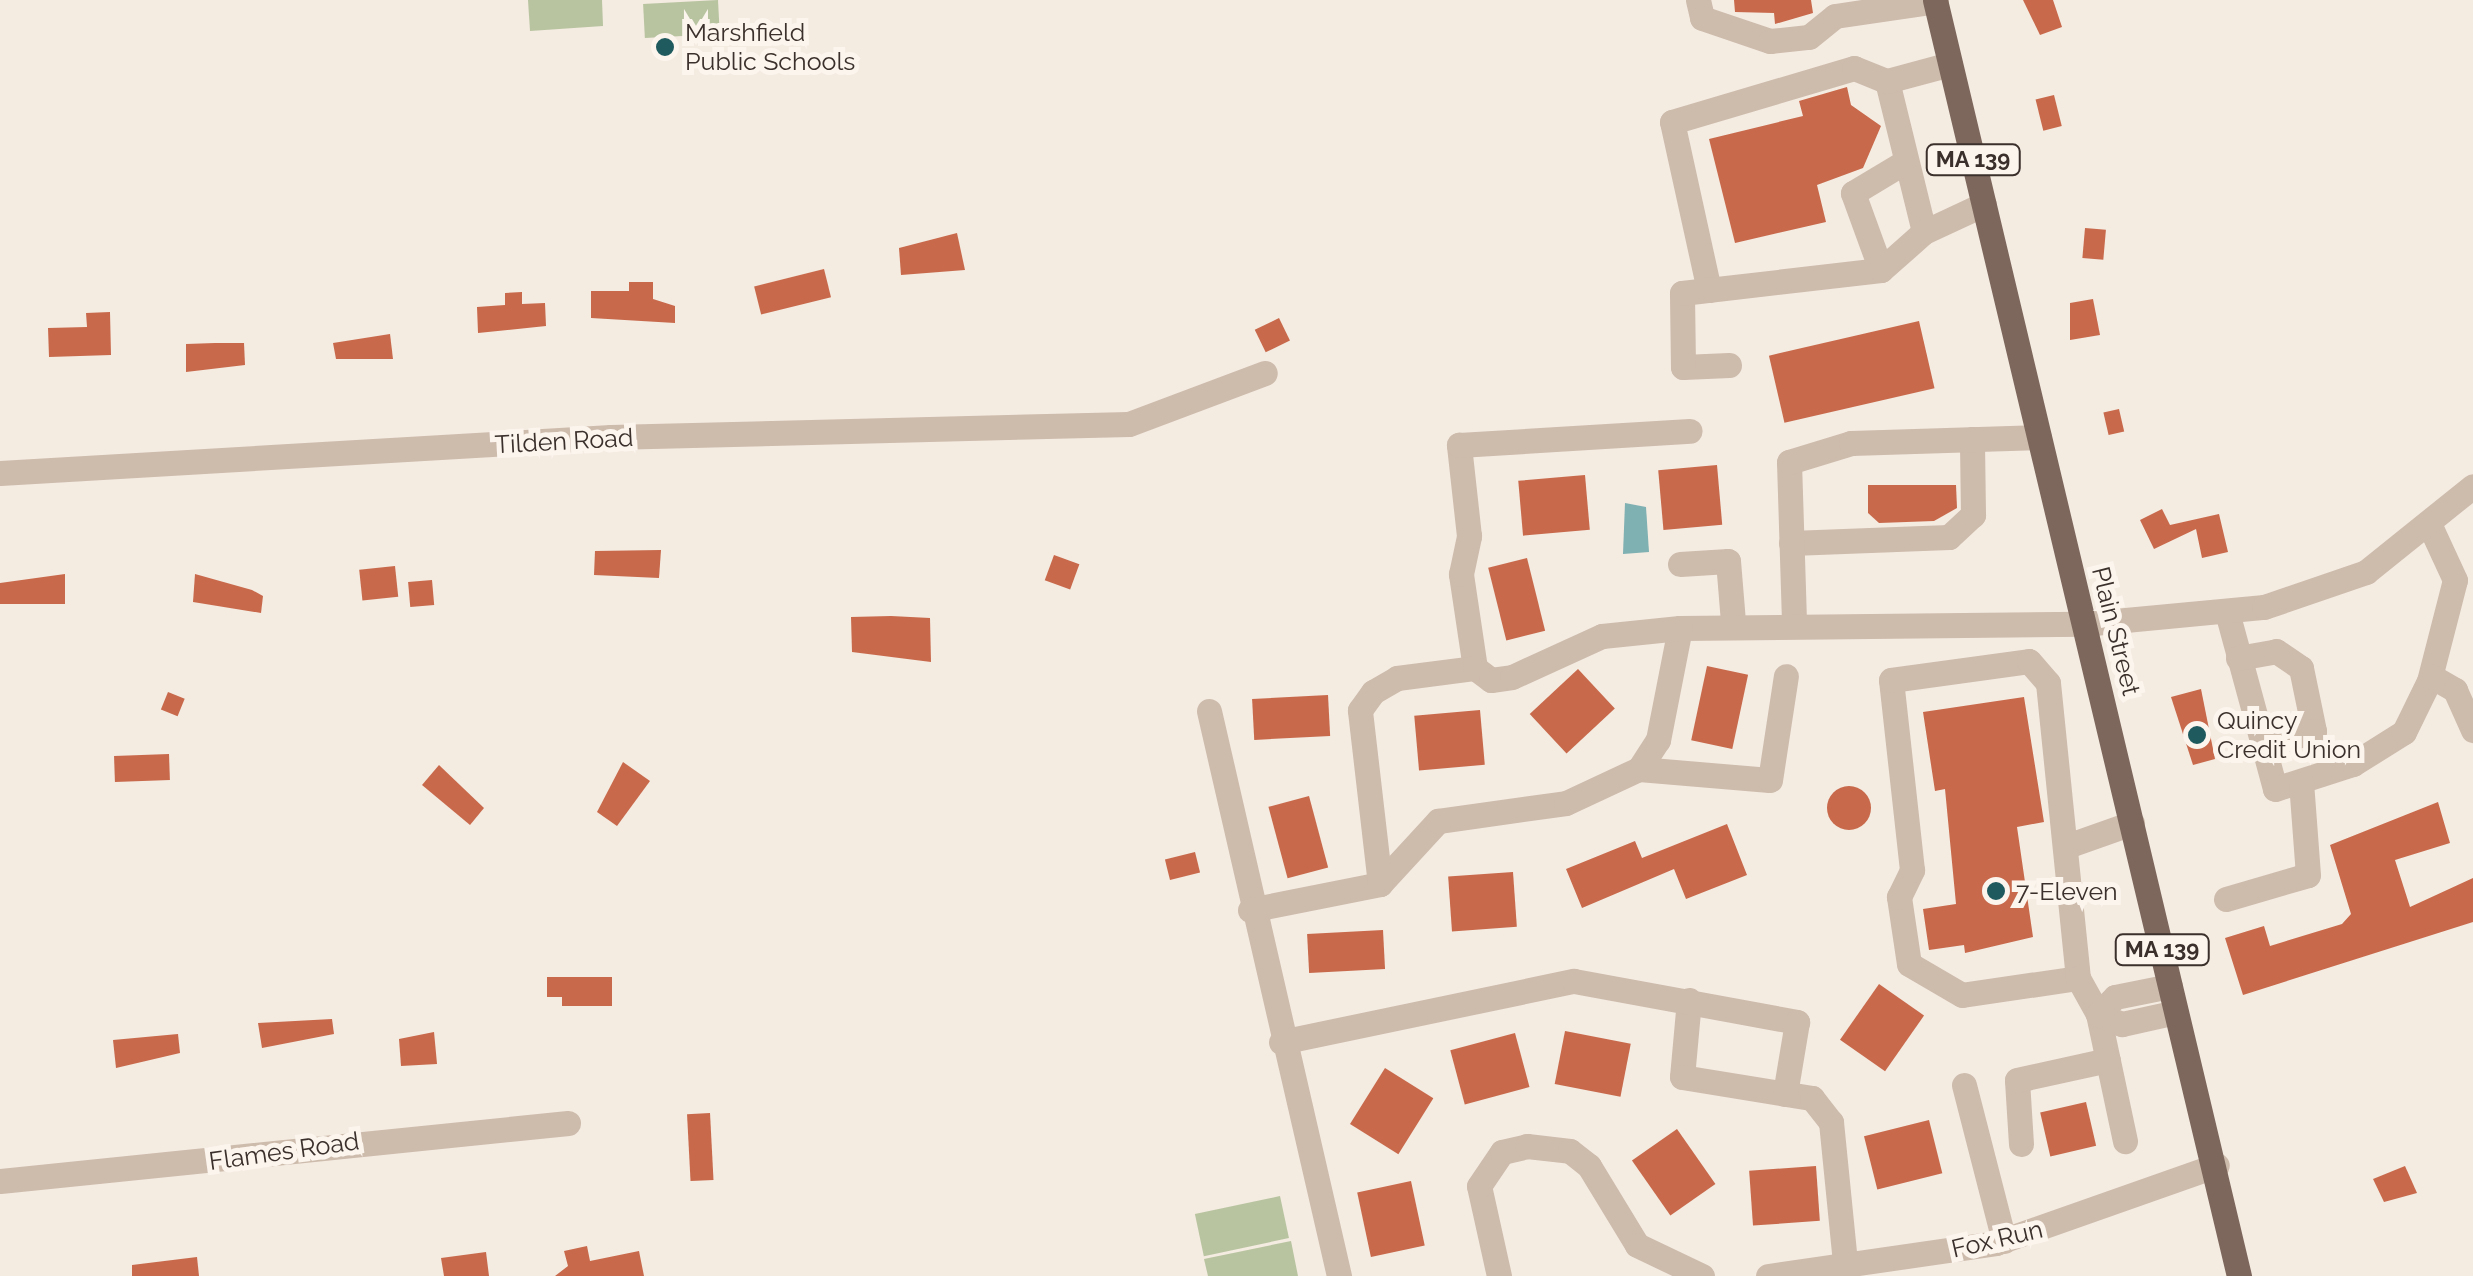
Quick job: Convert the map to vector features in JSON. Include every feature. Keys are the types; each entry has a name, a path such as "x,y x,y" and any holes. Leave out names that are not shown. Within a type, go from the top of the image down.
{"main road":[{"name":"Plain Street","path":"1936,0 2176,1012 2217,1165 2239,1276"}],"street":[{"path":"1698,0 1702,18 1770,41 1808,37 1833,8 1936,0"},
{"path":"1709,290 1672,122 1854,68 1887,81 1950,64"},
{"path":"1887,81 1903,163 1924,232"},
{"path":"1881,270 1852,194 1903,163"},
{"path":"1729,366 1683,367 1682,294 1881,270 1924,232 1984,204"},
{"name":"Tilden Road","path":"0,473 611,437 1130,424 1266,372"},
{"path":"1475,668 1461,574 1469,536 1459,445 1690,431"},
{"path":"1794,620 1789,462 1851,444 2038,436"},
{"path":"1792,543 1949,537 1972,516 1972,439"},
{"path":"1380,884 1360,710 1397,678 1475,668 1491,680 1512,677 1602,636 1734,622 2083,624 2227,612 2366,572 2431,528 2473,486"},
{"path":"2227,612 2275,789 2301,782 2389,745 2431,676 2464,583 2431,528"},
{"path":"1680,564 1728,561 1734,622"},
{"path":"1638,769 1658,740 1680,628"},
{"path":"2238,658 2269,652 2290,654 2302,668 2315,728 2305,735 2263,746"},
{"path":"2078,978 1962,994 1909,964 1899,896 1912,870 1892,680 2029,661 2048,683 2078,978 2098,1014 2125,1141"},
{"path":"1250,910 1380,884 1438,822 1566,803 1638,769 1770,780 1786,676"},
{"path":"2431,676 2455,690 2473,730"},
{"path":"1208,710 1250,910 1339,1276"},
{"path":"2226,899 2308,875 2301,782"},
{"path":"2067,846 2132,822"},
{"path":"1281,1042 1574,981 1797,1022 1786,1094"},
{"path":"2098,1014 2115,997 2170,986"},
{"path":"1689,1000 1682,1077 1812,1098 1830,1122 1844,1262"},
{"path":"2098,1014 2122,1024 2176,1012"},
{"path":"2022,1144 2016,1080 2108,1060"},
{"path":"1964,1085 2004,1241"},
{"name":"Flames Road","path":"0,1181 568,1123"},
{"path":"1499,1276 1479,1186 1502,1152 1527,1146 1570,1152 1589,1166 1637,1245 1702,1276"},
{"name":"Fox Run","path":"1768,1276 2004,1241 2217,1165"}],"green space":[{"path":"528,0 602,0 603,26 530,31"},
{"path":"718,0 720,34 645,38 643,4"},
{"path":"1280,1196 1289,1238 1204,1256 1195,1214"},
{"path":"1291,1241 1298,1276 1208,1276 1204,1259"}],"water":[{"path":"1625,503 1646,507 1649,552 1623,554"}],"building":[{"path":"1734,0 1811,0 1813,13 1775,24 1774,13 1735,12"},
{"path":"2023,0 2053,0 2062,27 2040,35"},
{"path":"1847,87 1851,105 1881,126 1863,168 1817,185 1826,222 1735,243 1709,139 1803,116 1799,101"},
{"path":"2054,95 2062,126 2043,131 2036,100"},
{"path":"2085,228 2106,230 2103,260 2082,258"},
{"path":"957,233 965,270 901,275 899,248"},
{"path":"824,269 831,297 761,315 754,286"},
{"path":"629,282 653,282 653,299 675,306 675,323 591,318 591,291 629,291"},
{"path":"522,292 522,304 545,303 546,326 478,333 477,307 505,305 505,293"},
{"path":"2093,299 2100,335 2070,340 2070,303"},
{"path":"110,312 111,355 49,357 48,328 87,327 86,313"},
{"path":"1279,318 1290,340 1266,352 1255,330"},
{"path":"1919,321 1935,388 1784,423 1769,356"},
{"path":"390,334 393,359 336,359 333,343"},
{"path":"244,343 245,365 186,372 186,344"},
{"path":"2119,409 2124,431 2109,435 2103,413"},
{"path":"1717,465 1722,525 1663,530 1658,470"},
{"path":"1585,475 1590,530 1523,536 1518,481"},
{"path":"1868,485 1956,485 1957,508 1934,521 1879,523 1868,513"},
{"path":"2162,509 2170,525 2219,514 2228,552 2202,558 2196,529 2154,549 2140,520"},
{"path":"661,550 659,578 594,575 595,551"},
{"path":"1054,555 1079,564 1070,590 1045,580"},
{"path":"1527,558 1545,631 1506,640 1488,568"},
{"path":"395,566 398,597 362,601 359,570"},
{"path":"65,574 65,604 0,604 0,583"},
{"path":"195,574 263,596 261,613 193,602"},
{"path":"432,580 434,605 410,607 408,582"},
{"path":"851,617 930,618 931,662 852,652"},
{"path":"1707,666 1748,675 1732,749 1691,740"},
{"path":"1578,669 1615,708 1567,754 1530,714"},
{"name":"Quincy Credit Union","path":"2201,689 2215,759 2193,765 2171,697"},
{"path":"168,692 185,699 178,716 161,710"},
{"path":"1328,695 1330,736 1254,740 1252,699"},
{"path":"2024,697 2044,822 2017,827 2033,937 1965,953 1964,945 1929,950 1923,909 1956,904 1945,789 1935,791 1923,712"},
{"path":"1480,710 1485,765 1419,771 1414,716"},
{"path":"169,754 170,780 115,782 114,756"},
{"path":"623,762 650,781 617,826 597,812"},
{"path":"439,765 484,808 470,825 422,785"},
{"path":"1849,786 1864,793 1871,808 1864,823 1849,830 1834,823 1827,808 1834,793"},
{"path":"1309,796 1328,867 1288,878 1268,807"},
{"path":"2438,802 2450,843 2395,860 2410,907 2473,878 2473,922 2243,995 2225,938 2264,926 2270,946 2342,924 2351,914 2330,845"},
{"path":"1727,824 1747,875 1686,899 1674,869 1582,908 1566,869 1635,841 1642,858"},
{"path":"1195,852 1200,872 1170,880 1165,859"},
{"path":"1513,872 1517,927 1452,931 1448,877"},
{"path":"1383,930 1385,969 1309,973 1307,934"},
{"path":"547,977 612,977 612,1006 562,1006 562,997 547,997"},
{"path":"1879,984 1924,1016 1885,1071 1840,1040"},
{"path":"332,1019 334,1034 262,1048 258,1023"},
{"path":"1565,1031 1631,1044 1620,1097 1555,1084"},
{"path":"434,1032 437,1064 401,1066 399,1039"},
{"path":"1515,1033 1529,1087 1465,1104 1450,1050"},
{"path":"178,1034 180,1053 116,1068 113,1040"},
{"path":"1385,1068 1433,1098 1398,1154 1350,1124"},
{"path":"2086,1102 2096,1146 2050,1156 2040,1113"},
{"path":"710,1113 714,1180 691,1181 687,1114"},
{"path":"1929,1120 1942,1173 1877,1190 1864,1136"},
{"path":"1677,1129 1715,1184 1670,1215 1632,1161"},
{"path":"1816,1166 1820,1221 1753,1226 1749,1171"},
{"path":"2405,1166 2417,1193 2384,1202 2373,1179"},
{"path":"1411,1181 1425,1246 1371,1257 1357,1192"},
{"path":"587,1246 590,1261 639,1251 644,1276 555,1276 568,1266 564,1251"},
{"path":"486,1252 489,1276 444,1276 441,1258"},
{"path":"197,1257 199,1276 132,1276 132,1265"}],"place":[{"name":"Marshfield Public Schools","path":"665,47"},
{"name":"Quincy Credit Union","path":"2197,735"},
{"name":"7-Eleven","path":"1996,891"}]}
